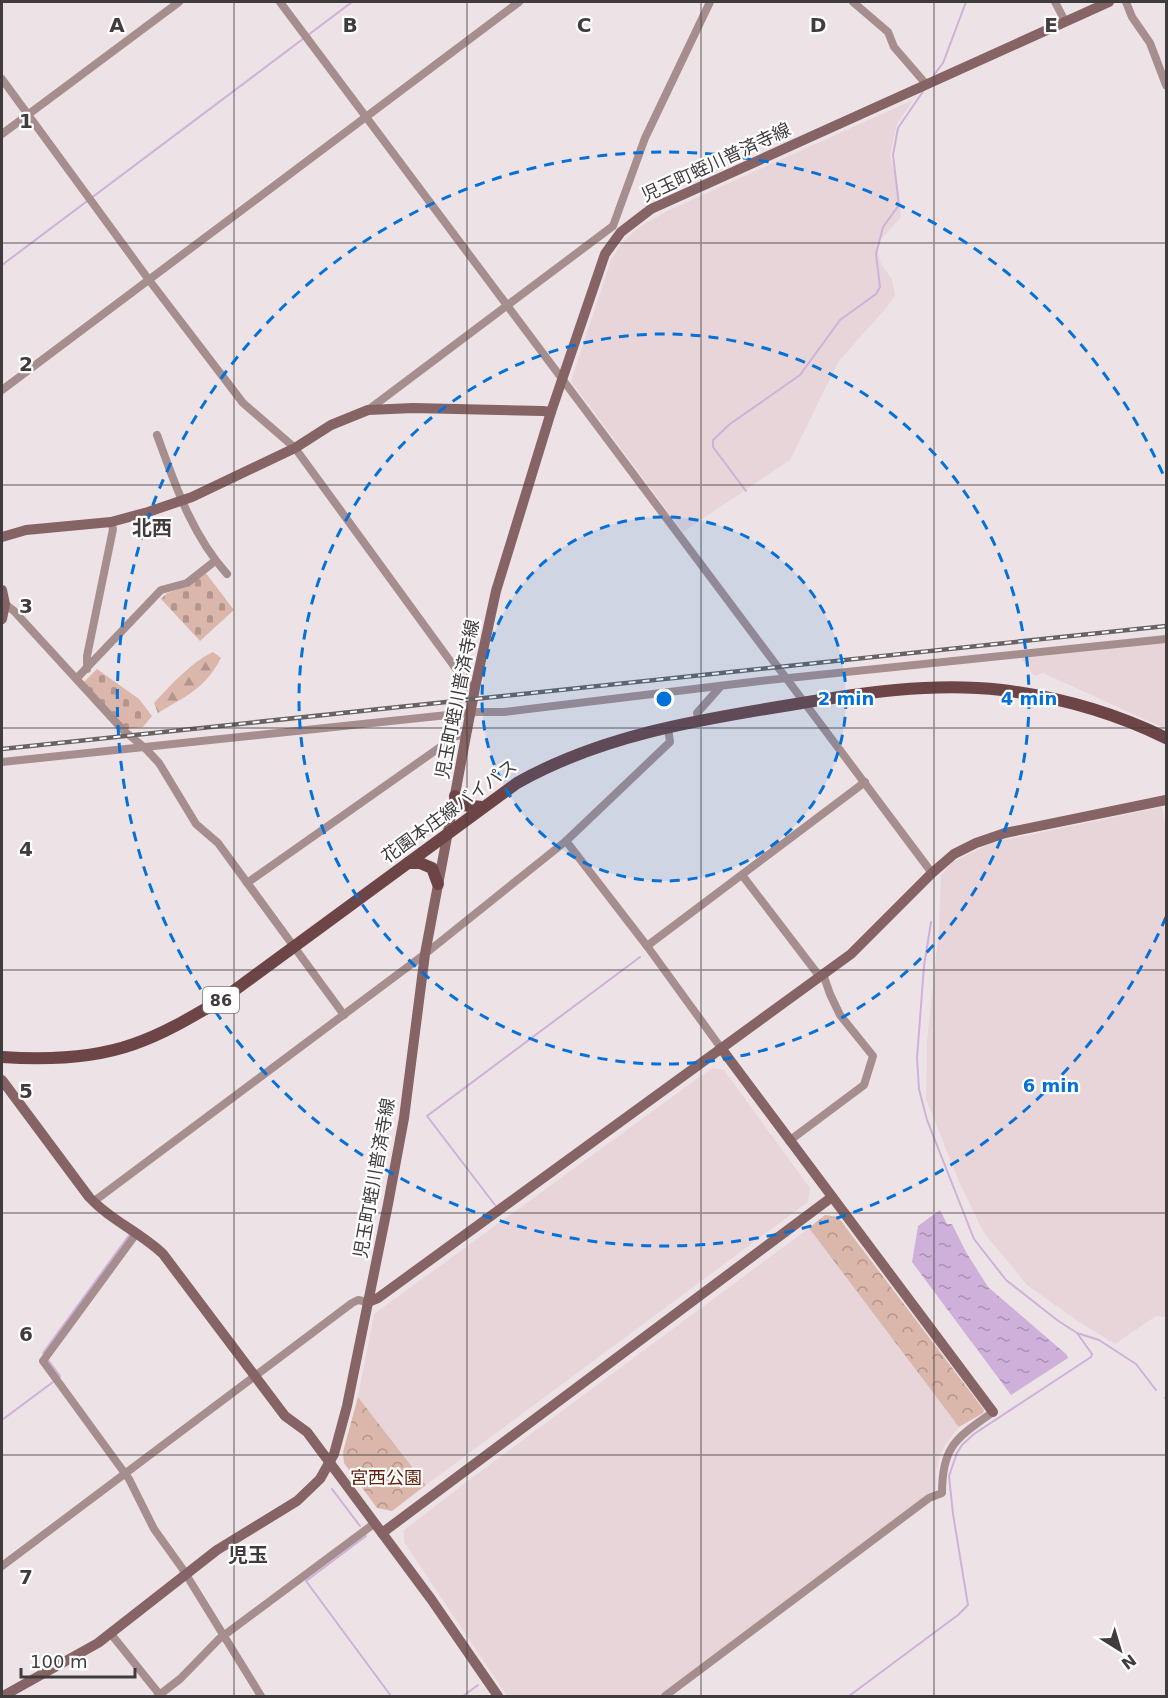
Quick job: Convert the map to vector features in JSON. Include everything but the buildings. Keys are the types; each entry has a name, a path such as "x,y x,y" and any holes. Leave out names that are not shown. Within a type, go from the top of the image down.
{"main road":[{"name":"花園本庄線バイパス","path":"2,1057 38,1060 104,1052 134,1044 185,1022 224,998 517,783 546,766 585,750 699,721 804,702 880,691 938,688 1002,690 1074,704 1113,715 1167,738"},
{"path":"455,796 463,805 482,807"},
{"path":"408,862 420,863 432,868 438,884"}],"street":[{"path":"2,134 178,2"},
{"path":"280,2 932,873"},
{"path":"2,390 519,2"},
{"path":"2,537 27,530 111,522 148,512 182,501 294,448 331,425 368,410 507,303 617,229 645,138 710,2"},
{"path":"854,2 888,32 894,47 926,84"},
{"path":"1054,2 1065,21"},
{"name":"児玉町蛭川普済寺線","path":"3,1696 69,1661 111,1634 227,1543 297,1501 313,1487 330,1464 341,1432 404,1118 425,954 475,688 496,591 562,379 604,254 617,229 651,209 1108,2"},
{"path":"1126,2 1132,17 1150,43 1167,85"},
{"path":"2,80 243,403 294,448 467,684 475,688"},
{"path":"368,410 436,408 551,412"},
{"path":"157,435 192,523 215,561 226,574"},
{"path":"87,669 87,656 113,529 111,522"},
{"path":"77,678 161,590 187,583 215,561"},
{"path":"2,590 5,604 2,619"},
{"path":"5,604 77,678 123,730 159,763 196,824 218,843 344,1015"},
{"path":"2,762 306,729 471,713 504,712 787,678 1167,639"},
{"path":"699,721 697,713 721,686"},
{"path":"93,1202 425,954 566,841 670,742 668,728"},
{"path":"247,883 456,736 466,735"},
{"path":"647,946 865,782"},
{"path":"2,1566 352,1304 358,1300 368,1302 378,1298 822,976 870,937 932,873 954,854 1005,832 1167,800"},
{"path":"566,841 647,946 789,1141 993,1412 962,1434 951,1448 943,1467 942,1493 929,1498 666,1696"},
{"path":"742,875 822,976 840,1015 873,1056 864,1085 789,1141"},
{"path":"2,1080 93,1202 148,1241 162,1254 285,1416 307,1432 498,1696"},
{"path":"382,1533 832,1197"},
{"path":"136,1234 43,1361 125,1473 154,1529 185,1574 261,1696"},
{"path":"111,1634 159,1696 162,1695 224,1636 375,1523"}],"shaded area":[{"path":"913,100 897,124 890,155 898,188 901,217 876,245 881,264 892,279 895,295 839,361 790,460 683,532 571,381 611,260 620,245 639,227 669,210"},
{"path":"1166,643 1166,729 1043,673 1034,676 1021,658"},
{"path":"1162,807 1166,830 1166,1317 1156,1316 1115,1344 1027,1285 984,1233 960,1184 926,1099 927,1041 939,928 941,875 953,862 991,843"},
{"path":"712,1068 724,1070 810,1188 808,1202 426,1485 358,1397 374,1314"},
{"path":"809,1228 959,1427 941,1453 936,1470 936,1490 658,1696 507,1696 404,1542 404,1530"}],"green space":[{"path":"205,572 234,610 200,641 161,599 167,593 187,587"},
{"path":"213,652 221,658 208,678 194,691 158,713 154,703 189,668"},
{"path":"97,669 139,699 152,716 143,727 126,729 83,683"},
{"path":"825,1215 838,1217 984,1410 983,1413 959,1427 809,1228"},
{"name":"宮西公園","path":"358,1397 426,1485 392,1511 377,1508 344,1463 343,1452"}],"water":[{"path":"940,1210 947,1224 952,1224 988,1287 1067,1355 1068,1358 1011,1395 912,1262 918,1226"}],"waterway":[{"path":"2,265 352,2"},
{"path":"934,75 943,63 966,2"},
{"path":"746,491 713,447 713,440 730,424 800,375 840,320 876,294 880,287 876,254 883,227 899,205 893,155 898,128 924,90"},
{"path":"931,922 924,966 917,1058 919,1089 927,1120 974,1239 1006,1280 1077,1333 1099,1340 1136,1364 1156,1390"},
{"path":"495,1205 427,1116 640,957"},
{"path":"43,1353 130,1234"},
{"path":"849,1696 958,1615 968,1605 949,1476 957,1453 974,1434 1091,1357 1092,1354 1077,1333"},
{"path":"48,1360 59,1377"},
{"path":"2,1420 53,1382"},
{"path":"332,1489 360,1526"},
{"path":"366,1536 306,1581 391,1696"},
{"path":"463,1696 478,1685"}],"railway":[{"path":"2,749 1166,626"}],"district":[{"name":"北西","path":"152,528"},
{"name":"児玉","path":"248,1555"}]}
